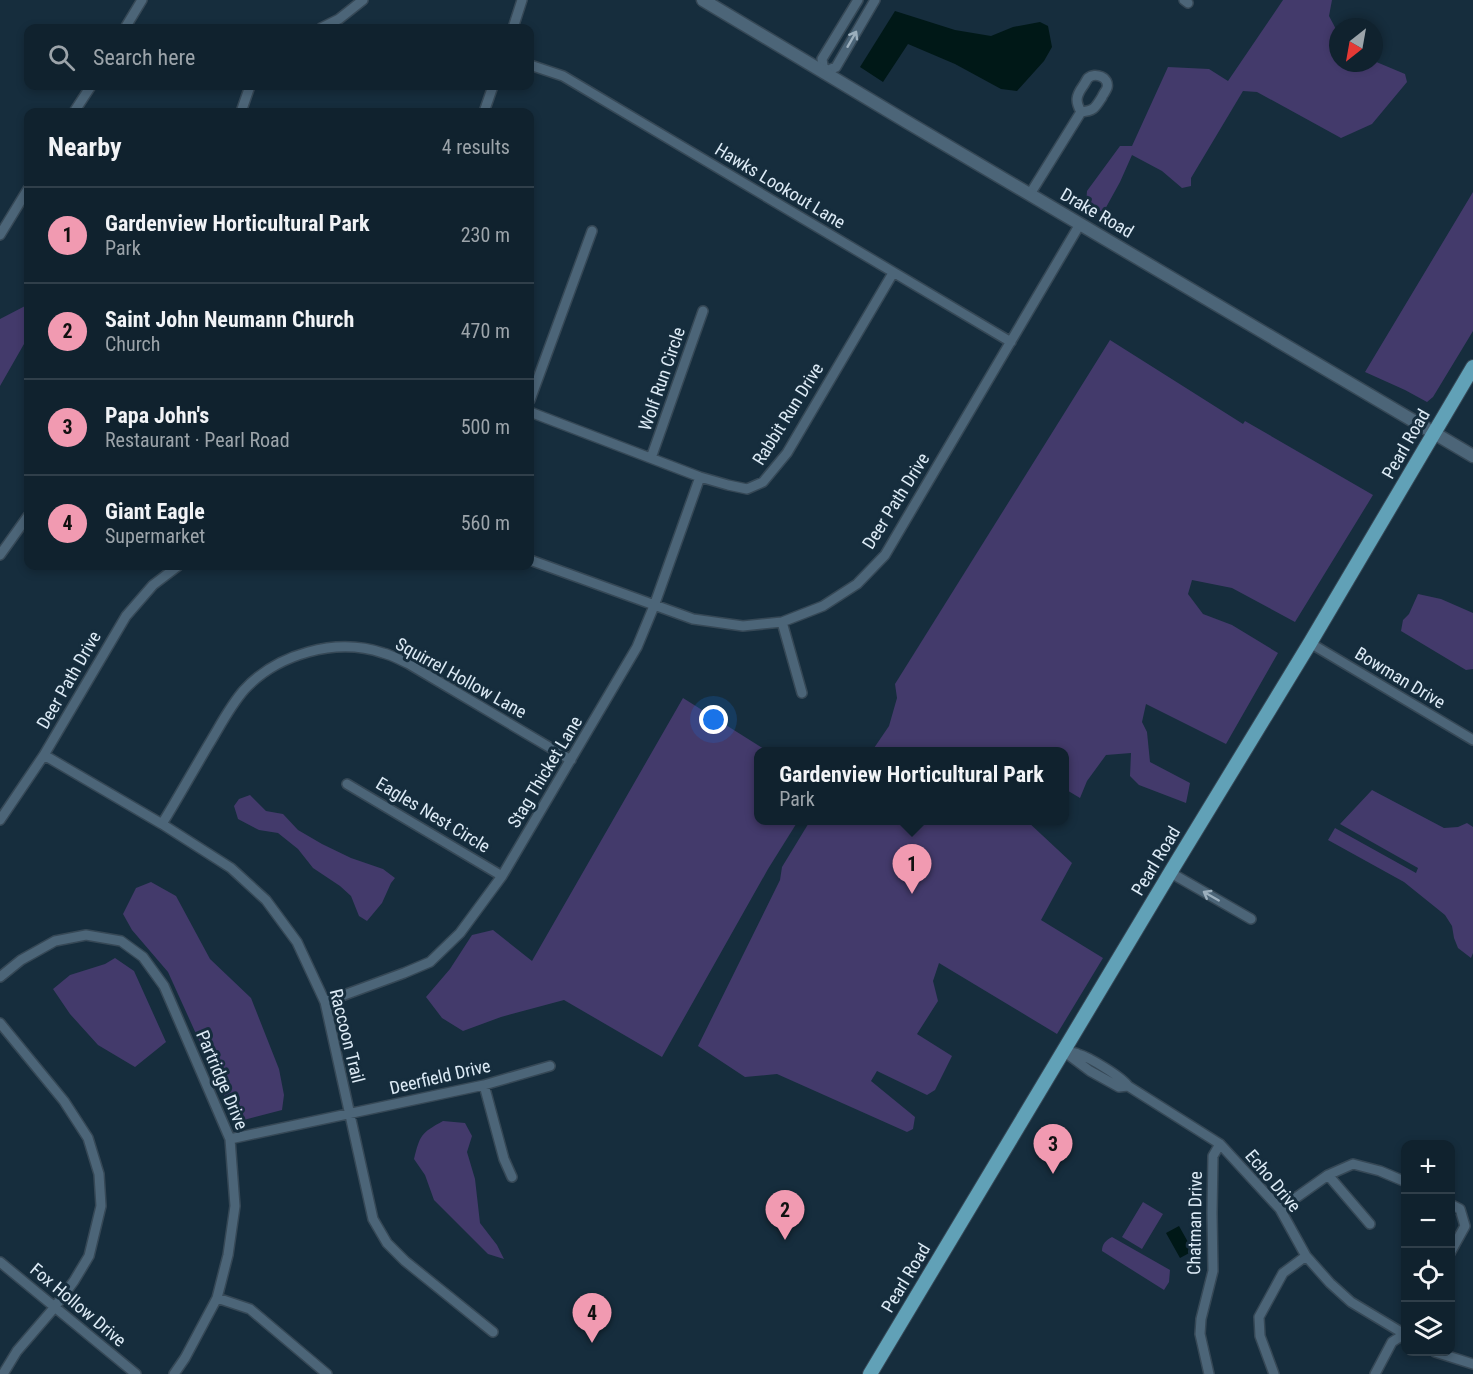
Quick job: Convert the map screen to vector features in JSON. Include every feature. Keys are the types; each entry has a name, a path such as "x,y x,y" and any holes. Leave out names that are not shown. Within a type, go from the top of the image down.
{"main road":[{"name":"Pearl Road","path":"870,1374 1310,643 1473,367"}],"street":[{"path":"127,24 142,0"},
{"path":"329,24 363,0"},
{"path":"514,24 522,0"},
{"name":"Drake Road","path":"703,0 1473,456"},
{"path":"858,0 822,59 824,72 836,67 875,0"},
{"name":"Hawks Lookout Lane","path":"534,66 562,76 1011,342"},
{"path":"77,108 88,90"},
{"path":"242,108 249,90"},
{"path":"485,108 492,90"},
{"path":"1030,194 1081,112"},
{"path":"0,235 24,196"},
{"name":"Deer Path Drive","path":"534,561 693,619 743,626 782,622 823,606 858,584 885,555 1080,224"},
{"path":"534,389 592,231"},
{"name":"Rabbit Run Drive","path":"534,414 700,477 747,489 763,482 787,453 893,273"},
{"name":"Wolf Run Circle","path":"651,458 703,311"},
{"name":"Stag Thicket Lane","path":"325,1002 430,962 460,933 502,876 637,647 700,477"},
{"path":"0,555 24,522"},
{"name":"Deer Path Drive","path":"0,820 44,755 126,616 153,585 173,570"},
{"path":"782,622 802,693"},
{"name":"Bowman Drive","path":"1310,643 1473,740"},
{"name":"Squirrel Hollow Lane","path":"162,824 229,710 243,691 257,677 275,665 300,654 323,649 343,646 383,652 409,664 571,760"},
{"name":"Raccoon Trail","path":"44,755 162,824 231,868 266,900 297,942 325,1002 373,1218 387,1243 405,1261 493,1332"},
{"name":"Eagles Nest Circle","path":"347,784 502,876"},
{"path":"1170,873 1251,919"},
{"name":"Partridge Drive","path":"0,977 21,960 55,941 86,935 121,941 143,957 164,986 230,1139 235,1206 228,1255 217,1298 186,1358 174,1374"},
{"path":"0,1023 64,1101 88,1138 99,1174 101,1206 89,1256 74,1281 17,1352 3,1374"},
{"name":"Echo Drive","path":"1063,1051 1090,1071 1119,1087 1128,1086 1220,1144 1280,1209 1306,1256 1330,1283 1351,1302 1401,1332"},
{"name":"Deerfield Drive","path":"230,1139 484,1085 550,1066"},
{"path":"484,1085 504,1159 512,1177"},
{"name":"Chatman Drive","path":"1209,1374 1200,1334 1201,1319 1214,1271 1213,1156 1220,1144"},
{"path":"1280,1209 1328,1174 1353,1164 1380,1171 1401,1180"},
{"path":"1328,1174 1370,1224"},
{"path":"1455,1206 1460,1209 1465,1227 1455,1244"},
{"path":"1274,1374 1260,1336 1259,1317 1283,1273 1306,1256"},
{"name":"Fox Hollow Drive","path":"0,1262 136,1374"},
{"path":"217,1298 250,1310 327,1374"},
{"path":"1375,1374 1392,1342 1401,1336"},
{"path":"1448,1356 1473,1364"}],"shaded area":[{"path":"1283,0 1332,0 1329,16 1329,72 1383,72 1383,65 1405,74 1407,82 1372,124 1341,138 1257,92 1243,91 1191,178 1191,186 1182,188 1162,171 1132,155 1104,211 1093,211 1086,205 1087,191 1120,146 1132,146 1168,67 1209,69 1228,81"},
{"path":"895,11 955,30 991,36 1013,27 1040,22 1048,26 1052,47 1044,61 1017,91 1001,89 955,64 908,44 883,82 860,67"},
{"path":"1473,192 1473,331 1433,397 1427,402 1365,372"},
{"path":"24,307 24,344 0,386 0,319"},
{"path":"1110,340 1243,424 1245,421 1373,495 1295,622 1232,588 1192,580 1188,594 1203,614 1232,625 1278,653 1226,744 1146,704 1142,722 1147,732 1150,762 1190,783 1186,803 1139,785 1130,776 1131,753 1106,755 1087,781 1080,798 1069,791 1069,747 875,747 889,726 897,698 895,684"},
{"path":"1418,594 1441,599 1473,613 1473,669 1466,670 1401,631 1403,620 1409,614"},
{"path":"683,698 761,747 754,747 754,825 796,825 768,869 662,1057 564,1000 501,1017 463,1031 442,1018 426,997 450,969 472,935 493,930 532,961"},
{"path":"1372,790 1444,828 1458,827 1467,823 1473,827 1473,953 1471,958 1458,948 1452,926 1445,915 1404,882 1328,840 1335,828 1416,873 1418,868 1340,824"},
{"path":"250,795 266,811 283,814 298,830 322,844 351,858 383,869 395,878 382,903 367,921 359,916 351,896 313,868 298,849 278,833 259,830 238,819 234,806 239,799"},
{"path":"808,825 1031,825 1072,863 1041,920 1103,958 1057,1034 939,963 933,981 938,1001 917,1034 952,1056 935,1090 927,1095 877,1071 871,1081 915,1117 913,1129 907,1132 777,1074 745,1077 698,1046 780,880 782,867"},
{"path":"151,882 176,896 210,959 251,998 279,1069 284,1095 282,1110 236,1122 168,972 132,930 123,914 136,888"},
{"path":"115,958 134,971 166,1042 135,1067 98,1045 70,1014 53,989 70,975 105,964"},
{"path":"443,1121 465,1123 472,1136 467,1152 475,1179 480,1223 497,1245 504,1259 488,1254 434,1200 425,1175 414,1159 422,1135"},
{"path":"1143,1202 1163,1214 1142,1249 1122,1237"},
{"path":"1179,1226 1193,1251 1180,1258 1166,1233"},
{"path":"1112,1237 1170,1270 1169,1282 1164,1290 1102,1251 1105,1242"}],"place":[{"name":"Gardenview Horticultural Park","path":"912,894"},
{"name":"Papa John's","path":"1053,1174"},
{"name":"Saint John Neumann Church","path":"785,1240"},
{"name":"Giant Eagle","path":"592,1343"}]}
